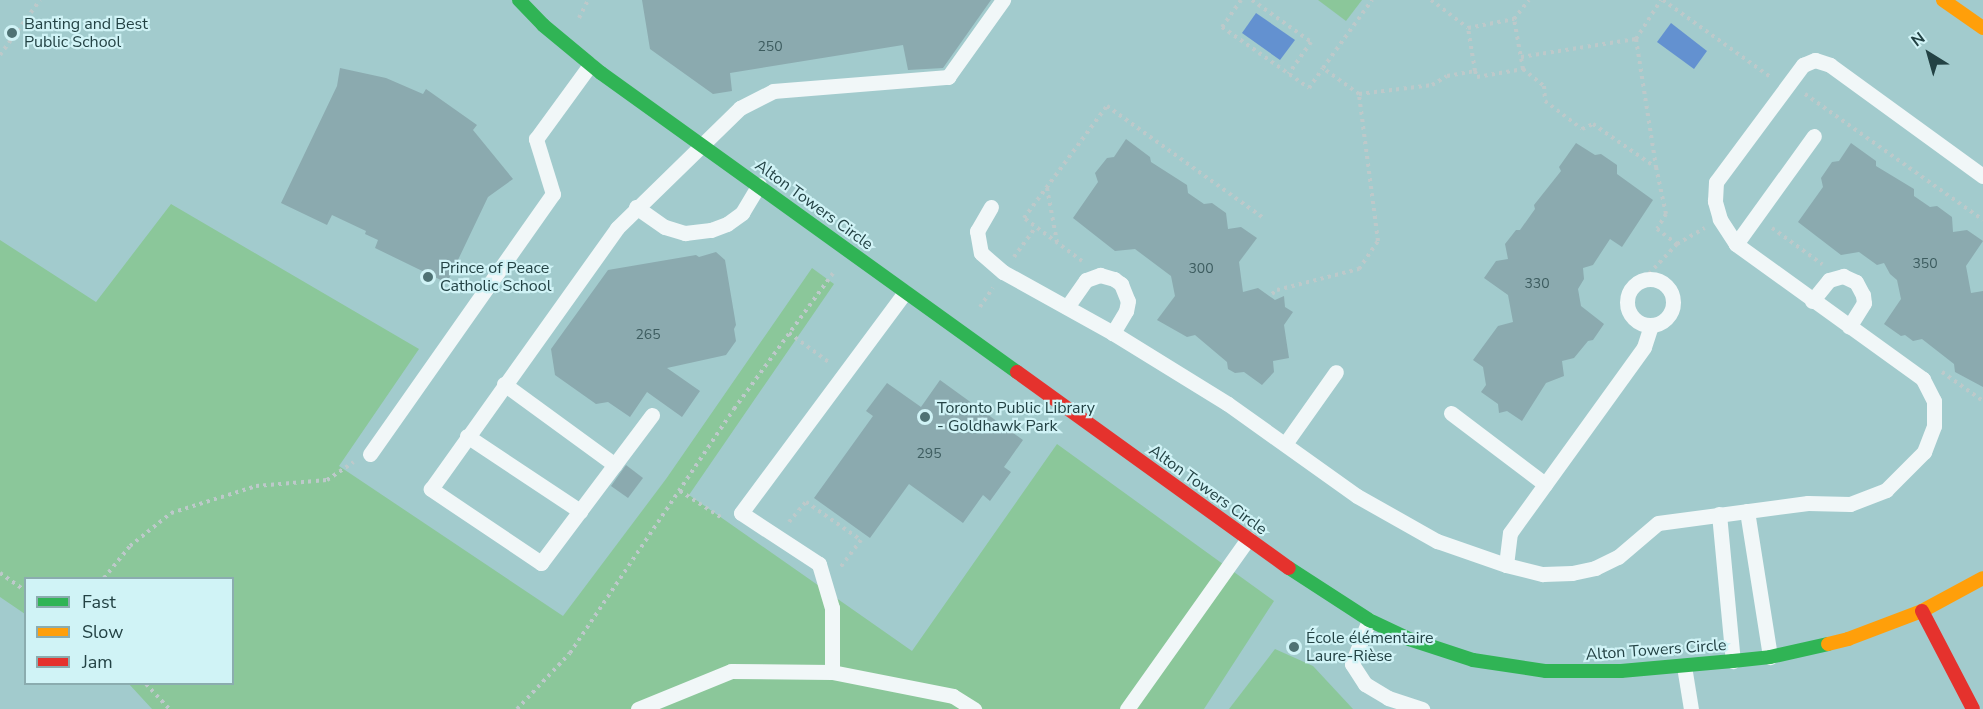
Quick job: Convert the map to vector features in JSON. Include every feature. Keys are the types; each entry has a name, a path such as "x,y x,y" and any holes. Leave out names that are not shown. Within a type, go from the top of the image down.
{"street":[{"name":"Alton Towers Circle","path":"519,0 543,25 590,65 703,144 1248,539 1327,595 1369,620 1431,648 1473,660 1520,668 1598,672 1770,657 1848,639 1922,611 1983,578"},
{"path":"1942,0 1983,28"},
{"path":"1922,611 1973,709"}],"lane":[{"path":"652,415 541,563 431,489 617,228 740,108 773,91 948,76 1002,0"},
{"path":"991,207 976,231 981,253 1003,272 1113,333 1227,404 1357,496 1437,541 1506,566 1543,574 1572,573 1595,568 1618,557 1658,523 1808,503 1851,504 1886,490 1924,452 1935,426 1935,401 1923,379 1736,244 1720,219 1715,201 1716,182 1803,65 1815,60 1830,65 1983,176"},
{"path":"370,454 553,194 536,139 590,65"},
{"path":"1736,244 1814,136"},
{"path":"636,207 665,227 685,233 711,230 727,224 742,213 759,186"},
{"path":"1067,307 1086,280 1100,275 1114,279 1121,284 1128,301 1126,311 1113,333"},
{"path":"1812,301 1829,280 1843,276 1856,282 1863,295 1864,303 1849,327"},
{"path":"1652,278 1665,284 1672,298 1672,306 1665,319 1651,325 1637,321 1628,309 1628,294 1631,287 1644,279 1652,278"},
{"path":"832,672 832,608 819,564 741,513 905,292"},
{"path":"1506,566 1510,533 1644,347 1651,325"},
{"path":"1285,444 1336,372"},
{"path":"504,384 615,465"},
{"path":"1451,413 1545,484"},
{"path":"467,436 580,511"},
{"path":"1747,511 1770,657"},
{"path":"1719,514 1733,661"},
{"path":"1127,709 1248,539"},
{"path":"1369,620 1352,664 1365,684 1388,698 1422,709"},
{"path":"1684,666 1691,709"},
{"path":"638,709 731,671 832,672 953,696 974,709"}],"path":[{"path":"0,55 39,0"},
{"path":"580,15 588,0"},
{"path":"1241,0 1222,27 1309,88 1372,0"},
{"path":"1252,0 1311,42 1289,74"},
{"path":"1431,0 1468,28 1476,77 1523,69"},
{"path":"1468,28 1514,19 1529,0"},
{"path":"1677,244 1657,229 1666,214 1656,167 1636,39 1662,0 1983,220"},
{"path":"1514,19 1523,69 1544,86 1545,101 1582,129 1593,124 1656,167"},
{"path":"1521,57 1636,39"},
{"path":"1323,68 1359,94 1432,85 1447,76 1475,71"},
{"path":"1272,294 1277,290 1359,269 1378,241 1359,94"},
{"path":"1086,264 1024,218 1107,106 1262,217"},
{"path":"1047,187 1058,243"},
{"path":"1644,279 1677,244 1720,219"},
{"path":"516,709 570,653 734,409 836,267"},
{"path":"789,333 845,374"},
{"path":"106,577 130,546 171,513 256,486 327,480 370,454"},
{"path":"680,491 722,518 741,513"},
{"path":"776,537 806,502 861,540 826,587"},
{"path":"0,573 24,590"},
{"path":"147,685 169,709"}],"green space":[{"path":"1318,0 1362,0 1346,21"},
{"path":"171,204 419,349 339,466 563,616 666,479 812,268 834,284 689,495 912,651 1057,444 1274,601 1204,709 152,709 130,685 234,685 234,577 24,577 24,613 0,597 0,240 96,302"},
{"path":"1275,649 1313,666 1353,709 1229,709"}],"water":[{"path":"1256,13 1295,40 1280,60 1242,33"},
{"path":"1671,23 1707,51 1694,69 1657,42"}],"building":[{"path":"642,0 991,0 943,68 908,70 903,45 730,73 732,91 713,94 650,49"},
{"path":"340,68 386,78 423,94 426,89 477,125 473,130 513,179 488,197 447,283 375,248 378,240 365,234 366,231 332,215 327,225 281,203 337,86"},
{"path":"1126,139 1150,157 1151,162 1187,185 1188,193 1204,204 1212,203 1226,213 1228,229 1241,227 1257,238 1239,262 1243,292 1258,288 1275,300 1284,296 1285,307 1293,312 1284,325 1289,358 1273,361 1274,372 1262,385 1244,372 1235,373 1228,369 1227,362 1195,335 1187,337 1157,320 1175,296 1171,276 1135,249 1115,251 1073,218 1098,182 1095,173 1107,158 1114,157"},
{"path":"1576,143 1595,155 1601,154 1617,165 1617,174 1653,200 1622,247 1610,239 1593,265 1583,268 1584,279 1578,289 1581,306 1604,324 1593,340 1588,341 1574,358 1562,361 1564,376 1546,383 1522,421 1507,411 1499,413 1498,404 1481,392 1486,385 1483,367 1473,360 1498,326 1513,322 1508,295 1484,278 1496,261 1508,259 1505,244 1516,230 1520,230 1535,209 1534,205 1561,171 1559,167"},
{"path":"1851,143 1876,161 1876,166 1914,189 1914,196 1930,207 1937,206 1952,217 1953,232 1967,230 1983,241 1966,266 1971,293 1983,291 1983,387 1955,372 1954,364 1922,339 1913,341 1884,324 1901,299 1897,280 1890,274 1884,263 1877,265 1859,252 1841,255 1798,222 1823,187 1821,178 1832,162 1839,161"},
{"path":"716,252 725,260 736,325 734,329 736,341 726,355 667,368 700,391 682,417 647,392 630,417 608,402 596,404 555,375 551,349 608,270 696,255 699,257"},
{"path":"940,380 1023,440 1004,467 1011,472 990,501 983,495 963,523 909,484 870,538 814,498 873,416 866,411 887,383 921,407"},
{"path":"626,465 643,478 628,498 611,486"}],"traffic: fast":[{"path":"519,0 543,25 601,73 1017,372"},
{"path":"1289,568 1369,620 1409,639 1473,660 1546,671 1621,671 1733,661 1770,657 1828,644"}],"traffic: slow":[{"path":"1943,0 1983,28"},
{"path":"1828,644 1848,639 1922,611 1983,578"}],"traffic: jam":[{"path":"1017,372 1289,568"},
{"path":"1922,611 1973,709"}],"place":[{"name":"Banting and Best Public School","path":"12,33"},
{"name":"Prince of Peace Catholic School","path":"428,277"},
{"name":"Toronto Public Library - Goldhawk Park","path":"925,417"},
{"name":"École élémentaire Laure-Rièse","path":"1294,647"}]}
